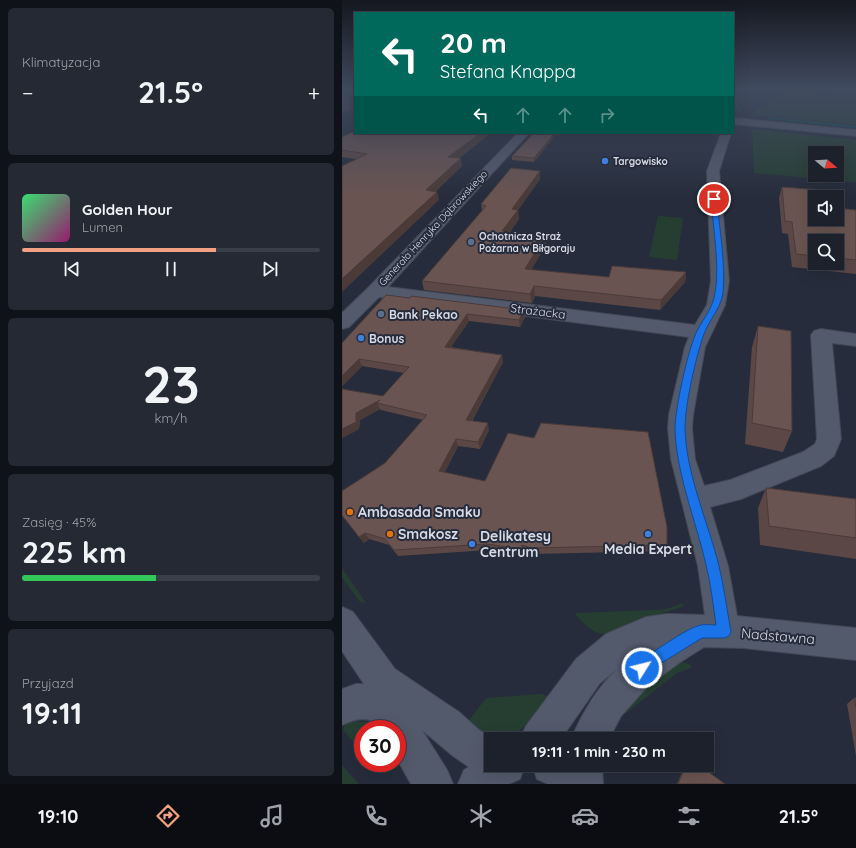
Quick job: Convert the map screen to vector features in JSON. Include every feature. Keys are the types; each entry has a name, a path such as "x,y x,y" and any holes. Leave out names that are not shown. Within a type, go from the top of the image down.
{"street":[{"path":"780,126 856,133"},
{"name":"Generała Henryka Dąbrowskiego","path":"342,323 375,291 523,134"},
{"path":"592,732 611,700 648,663 712,631 715,574 683,459 680,429 681,415 694,354 701,332 714,310 720,290 713,171 716,158 726,134"},
{"name":"Strażacka","path":"375,291 701,332"},
{"path":"695,498 732,491 812,459 822,453 828,445 829,439 821,335 856,340"},
{"path":"342,623 387,696 433,784"},
{"name":"Nadstawna","path":"544,732 588,671 618,646 634,638 656,631 712,631 856,644"},
{"path":"342,707 353,702 367,701 387,696 446,725 484,759"},
{"path":"564,772 575,784"},
{"path":"583,784 584,772"}],"green space":[{"path":"752,129 856,140 856,182 844,181 844,146 808,146 808,178 754,173"},
{"path":"658,216 683,218 677,260 649,257"},
{"path":"342,568 366,603 360,602 342,577"},
{"path":"683,603 684,606 631,623 607,634 598,633 593,630 584,624 575,613 667,609"},
{"path":"681,662 690,664 691,668 677,673 625,714 623,711 642,690 665,672"},
{"path":"542,694 549,697 532,719 518,731 484,732 484,734 467,723 486,698"},
{"path":"354,721 354,743 343,730 346,723"},
{"path":"342,765 359,784 342,784"}],"building":[{"path":"354,131 354,134 480,134 448,157 461,158 426,190 437,192 342,279 342,166 367,154 342,150 342,137"},
{"path":"533,134 553,135 534,158 512,156"},
{"path":"511,168 540,171 512,209 518,210 502,231 545,236 525,269 609,277 612,266 686,272 661,300 534,286 530,294 422,281 486,206 481,204"},
{"path":"782,187 822,190 808,190 808,226 844,226 844,209 856,210 856,260 844,259 844,234 808,234 808,255 796,254 792,222 785,221"},
{"path":"386,295 410,298 411,296 524,310 519,320 467,314 445,347 502,355 466,420 488,423 478,442 456,439 439,471 485,481 508,433 534,438 541,423 648,432 667,527 667,545 531,548 522,545 521,549 487,544 394,550 385,539 365,533 359,537 342,515 342,491 385,463 427,415 377,403 380,400 356,413 356,422 342,429 342,389 383,396 409,367 359,359 342,376 342,343"},
{"path":"758,326 791,331 792,431 752,423"},
{"path":"766,488 856,499 856,538 769,526"},
{"path":"683,772 709,772 725,784 678,784"}],"waterway":[{"path":"842,126 856,127"}],"place":[{"name":"Targowisko","path":"605,161"},
{"name":"Ochotnicza Straż Pożarna w Biłgoraju","path":"471,242"},
{"name":"Bank Pekao","path":"381,314"},
{"name":"Bonus","path":"361,338"},
{"name":"Ambasada Smaku","path":"350,512"},
{"name":"Smakosz","path":"390,534"},
{"name":"Media Expert","path":"648,534"},
{"name":"Delikatesy Centrum","path":"472,544"}],"route":[{"path":"642,668 701,631 724,632 713,566 683,459 680,429 681,415 695,347 701,332 714,310 719,294 720,276 714,199"}]}
